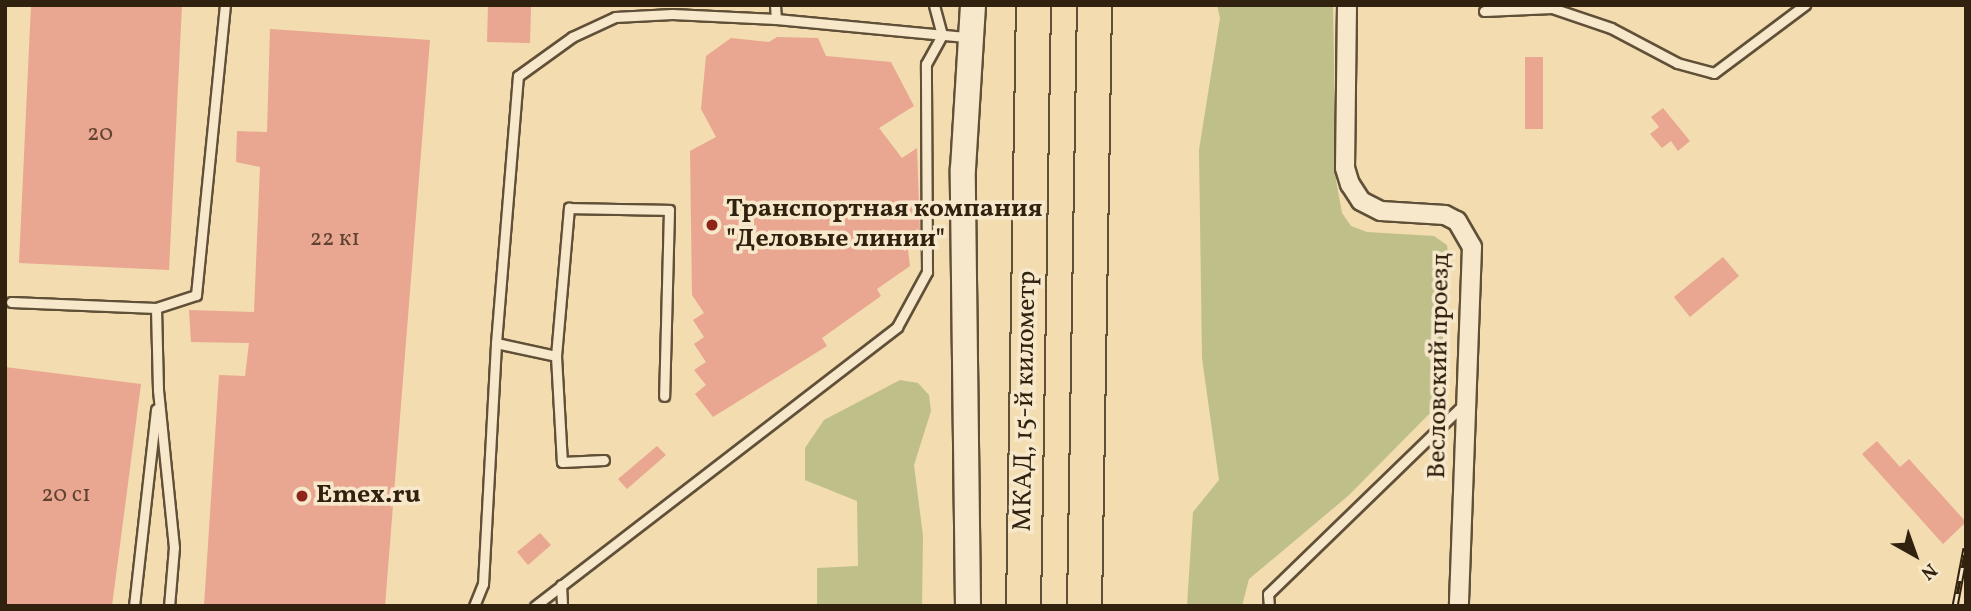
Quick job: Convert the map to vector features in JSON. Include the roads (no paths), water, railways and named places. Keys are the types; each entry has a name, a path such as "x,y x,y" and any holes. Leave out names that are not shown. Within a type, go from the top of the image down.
{"highway":[{"path":"1084,606 1094,5"},
{"name":"МКАД, 15-й километр","path":"1023,606 1032,17"}],"main road":[{"path":"968,606 963,169 973,5"},
{"path":"1086,521 1092,606"}],"street":[{"name":"Весловский проезд","path":"1348,5 1345,168 1350,184 1361,201 1381,211 1445,215 1457,221 1472,247 1459,606"}],"lane":[{"path":"11,302 156,308 196,295 225,5"},
{"path":"775,5 776,19"},
{"path":"535,606 897,327 927,272 926,64 942,35 934,5"},
{"path":"1484,12 1552,6 1611,27 1677,63 1714,73 1805,5"},
{"path":"474,606 484,584 496,343 518,76 572,37 615,17 672,14 776,19 970,37"},
{"path":"604,460 562,462 555,356 569,208 669,210 664,396"},
{"path":"156,308 158,390 174,547 169,606"},
{"path":"496,343 555,356"},
{"path":"134,606 158,390"},
{"path":"1269,606 1268,594 1466,402"},
{"path":"561,585 562,606"}],"railway":[{"path":"1955,606 1966,548"}],"place":[{"name":"Транспортная компания \"Деловые линии\"","path":"712,225"},
{"name":"Emex.ru","path":"302,496"}]}
